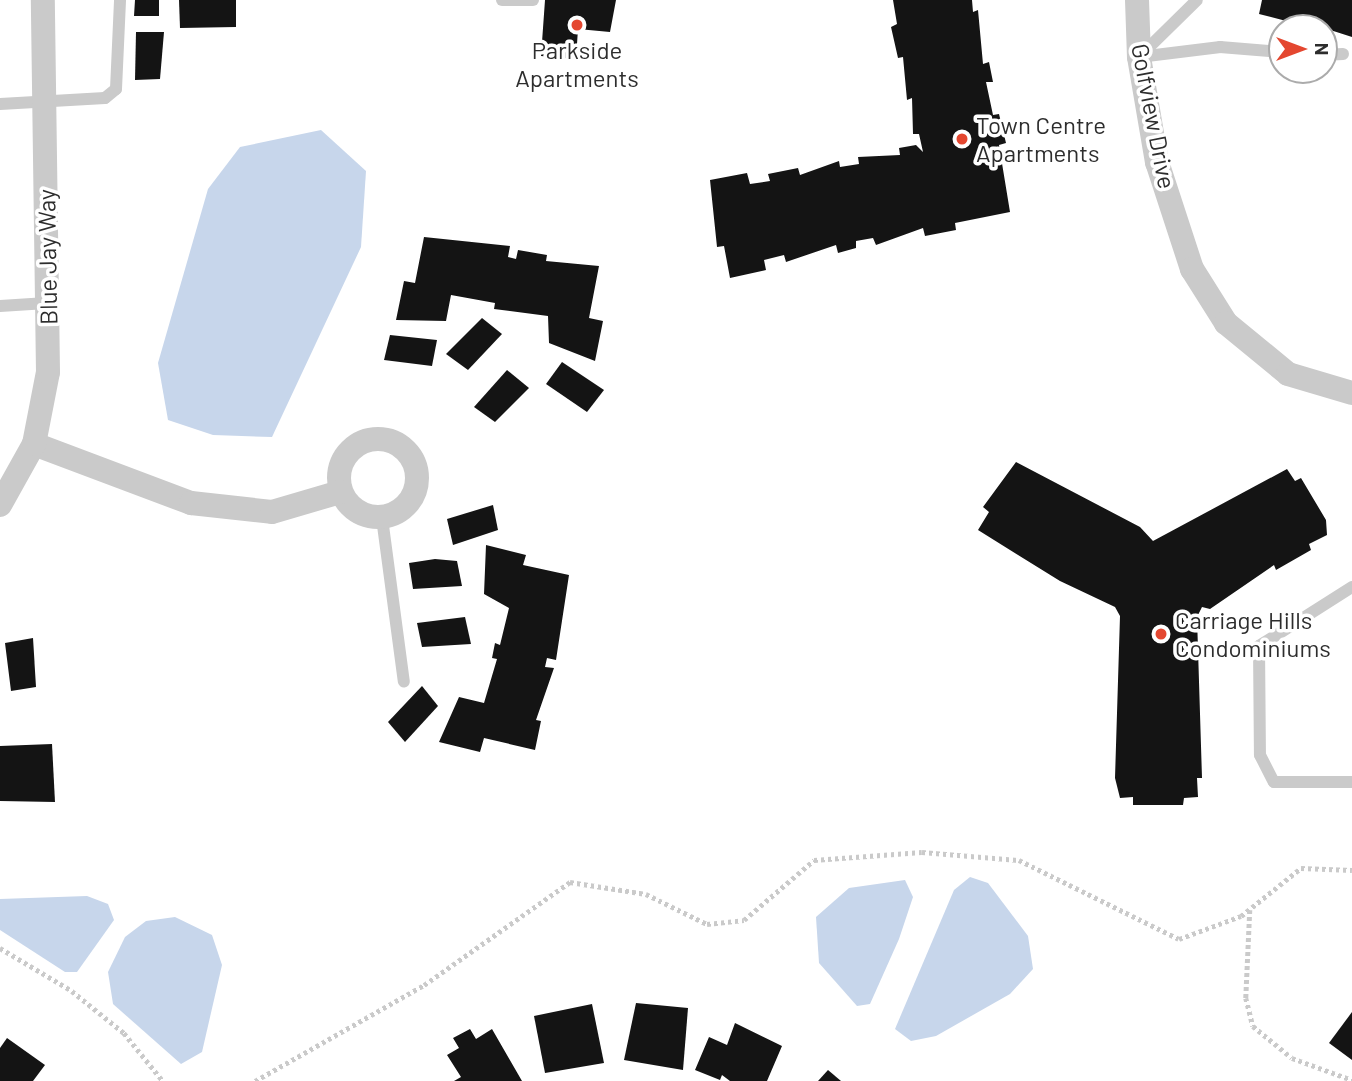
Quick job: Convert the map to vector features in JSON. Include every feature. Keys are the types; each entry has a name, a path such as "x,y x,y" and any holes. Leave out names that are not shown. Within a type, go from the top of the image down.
{"street":[{"name":"Blue Jay Way","path":"0,505 34,444 48,372 43,0"},
{"name":"Golfview Drive","path":"1137,0 1139,57 1157,162 1192,269 1226,323 1288,374 1352,393"},
{"path":"380,438 404,448 417,484 405,506 382,517 356,512 340,492 340,466 355,445 380,438"},
{"path":"34,444 191,503 271,512 340,492"}],"lane":[{"path":"0,104 44,105 105,98 116,89 120,0"},
{"path":"502,0 533,0"},
{"path":"1139,57 1197,0"},
{"path":"1139,57 1176,48 1268,51"},
{"path":"1338,54 1343,54"},
{"path":"0,306 47,303"},
{"path":"382,517 404,682"},
{"path":"1352,587 1259,646 1260,755 1274,782 1352,782"}],"path":[{"path":"255,1081 424,985 570,882 646,894 707,924 744,920 814,860 922,852 1019,860 1179,939 1250,909 1301,868 1352,870"},
{"path":"1250,909 1246,998 1253,1027 1292,1058 1352,1080"},
{"path":"0,948 83,999 124,1033 163,1081"}],"water":[{"path":"321,130 366,171 361,247 272,437 213,435 168,420 158,363 208,189 240,147"},
{"path":"970,877 988,883 1028,936 1033,969 1010,994 936,1036 911,1041 895,1029 954,890"},
{"path":"905,880 913,897 899,939 870,1004 857,1006 819,963 816,917 849,888"},
{"path":"87,896 108,904 114,920 77,972 65,972 0,930 0,899"},
{"path":"175,917 212,935 222,965 202,1052 181,1064 113,1004 108,972 125,937 146,921"}],"building":[{"path":"135,0 159,0 159,16 134,16"},
{"path":"179,0 236,0 236,27 180,28"},
{"name":"Parkside Apartments","path":"545,0 616,0 610,32 578,29 576,59 541,56"},
{"name":"Town Centre Apartments","path":"893,0 972,0 973,12 978,10 983,64 989,62 993,82 986,82 993,115 999,114 1006,143 999,145 1010,212 955,223 956,230 925,236 923,228 876,245 873,238 856,241 856,248 838,253 836,245 786,262 784,255 764,260 766,270 730,278 724,246 717,247 710,180 747,173 750,184 770,181 768,174 798,168 800,175 839,161 840,167 859,164 858,157 900,155 899,148 916,145 923,152 919,134 913,134 912,98 907,100 903,57 898,58 891,27 897,24"},
{"path":"1262,0 1352,0 1352,37 1338,32 1338,14 1268,14 1268,16 1259,14"},
{"path":"136,32 164,32 160,79 135,80"},
{"path":"424,237 510,246 508,257 516,259 518,250 547,255 546,261 599,266 589,318 603,321 595,361 549,343 548,316 494,309 495,303 451,295 446,321 396,320 404,281 415,283"},
{"path":"482,318 502,334 468,370 446,354"},
{"path":"390,335 437,340 432,366 384,360"},
{"path":"562,362 604,390 587,412 546,384"},
{"path":"507,370 529,388 495,422 474,407"},
{"name":"Carriage Hills Condominiums","path":"1016,462 1140,527 1153,541 1287,469 1295,481 1301,478 1326,520 1327,535 1309,544 1311,550 1276,570 1274,565 1210,609 1202,607 1197,617 1202,778 1197,778 1198,797 1184,798 1183,805 1133,805 1133,797 1120,798 1115,778 1120,616 1115,607 1060,581 978,530 989,512 983,507"},
{"path":"493,505 498,530 453,545 447,519"},
{"path":"486,545 526,555 523,565 569,575 556,660 547,658 545,667 554,668 536,720 541,721 535,750 484,738 480,752 439,742 459,697 484,703 497,659 492,658 495,643 500,645 509,608 484,594"},
{"path":"435,559 457,561 462,586 413,589 409,563"},
{"path":"465,617 471,644 422,647 417,623"},
{"path":"33,638 36,687 11,691 5,643"},
{"path":"422,686 438,706 405,742 388,722"},
{"path":"52,744 55,802 0,801 0,746"},
{"path":"636,1003 688,1008 683,1070 624,1060"},
{"path":"592,1004 604,1063 545,1073 534,1016"},
{"path":"1352,1012 1352,1060 1329,1043"},
{"path":"735,1023 782,1046 767,1081 730,1081 722,1075 720,1080 695,1070 709,1037 727,1045"},
{"path":"470,1029 476,1039 492,1029 522,1081 454,1081 461,1077 447,1055 459,1048 453,1038"},
{"path":"7,1038 45,1065 33,1081 0,1081 0,1048"},
{"path":"828,1070 841,1081 818,1081"}],"place":[{"name":"Parkside Apartments","path":"577,25"},
{"name":"Town Centre Apartments","path":"962,139"},
{"name":"Carriage Hills Condominiums","path":"1161,634"}]}
